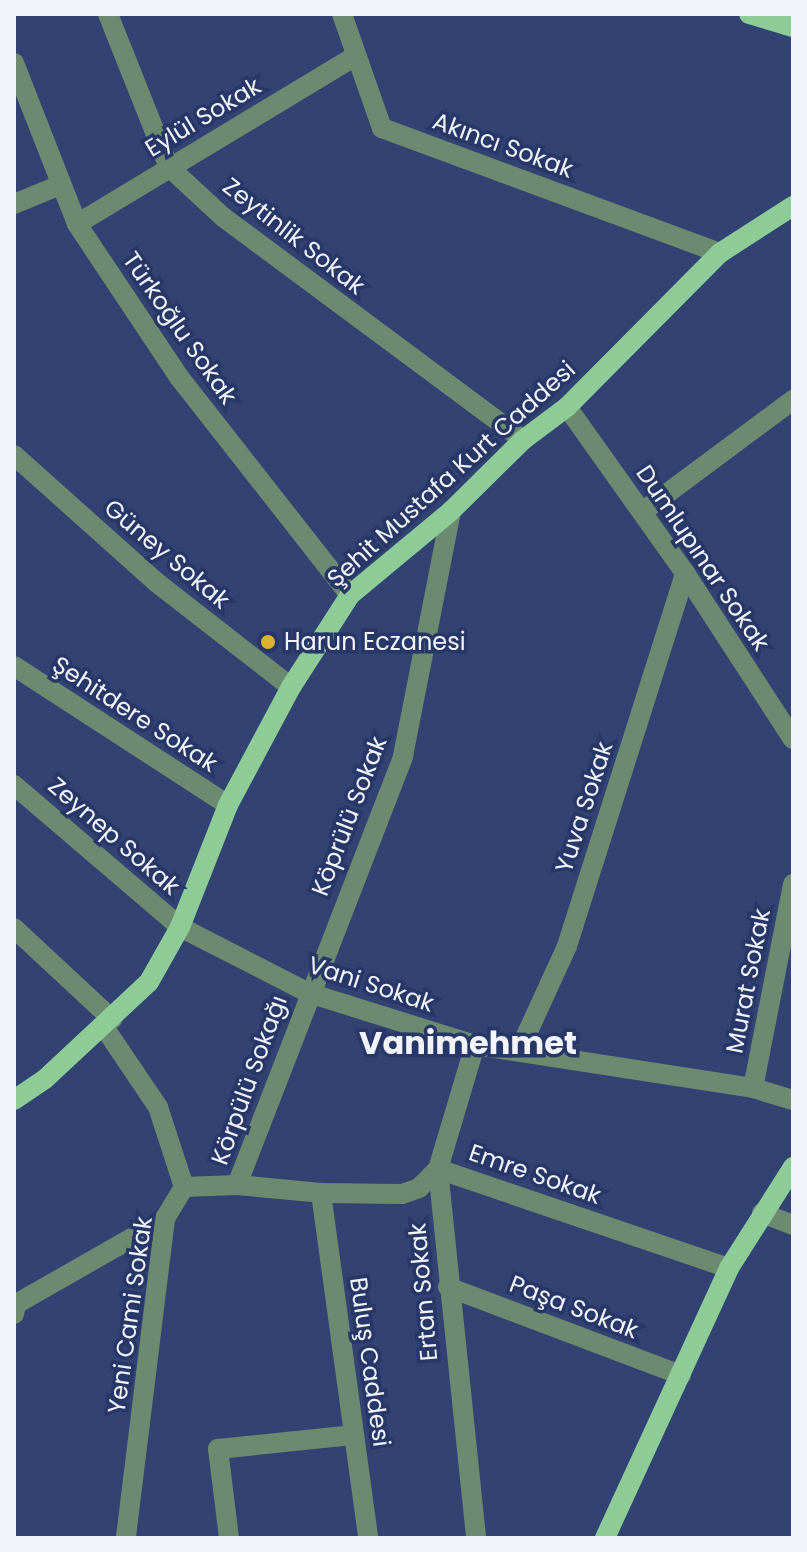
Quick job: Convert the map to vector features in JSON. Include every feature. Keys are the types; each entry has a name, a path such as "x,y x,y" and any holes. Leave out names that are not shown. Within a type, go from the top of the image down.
{"main road":[{"path":"749,14 793,27"},
{"name":"Şehit Mustafa Kurt Caddesi","path":"14,1100 45,1079 149,982 180,927 228,805 291,687 350,595 451,511 523,440 567,407 720,253 793,206"},
{"path":"605,1538 729,1268 793,1167"}],"street":[{"name":"Zeytinlik Sokak","path":"108,14 169,167 223,217 523,440"},
{"name":"Akıncı Sokak","path":"342,14 382,128 720,253"},
{"name":"Eylül Sokak","path":"77,224 356,56"},
{"name":"Türkoğlu Sokak","path":"14,63 77,224 179,377 350,595"},
{"path":"14,204 60,185"},
{"path":"642,512 793,400"},
{"name":"Dumlupınar Sokak","path":"567,407 685,573 793,739"},
{"name":"Güney Sokak","path":"14,455 156,582 291,687"},
{"name":"Köprülü Sokak","path":"309,993 403,756 451,511"},
{"name":"Yuva Sokak","path":"519,1051 567,946 685,573"},
{"name":"Şehitdere Sokak","path":"14,666 228,805"},
{"name":"Zeynep Sokak","path":"14,785 180,927"},
{"name":"Murat Sokak","path":"753,1088 793,884"},
{"name":"Vani Sokak","path":"180,927 309,993 475,1045 753,1088 793,1100"},
{"path":"14,928 108,1023 158,1107 184,1187"},
{"name":"Körpülü Sokağı","path":"237,1185 309,993"},
{"name":"Ertan Sokak","path":"475,1045 438,1169 476,1538"},
{"name":"Emre Sokak","path":"184,1187 237,1185 321,1193 402,1194 419,1188 438,1169 729,1268"},
{"name":"Yeni Cami Sokak","path":"126,1538 165,1219 184,1187"},
{"name":"Buluş Caddesi","path":"321,1193 368,1538"},
{"path":"762,1213 793,1225"},
{"path":"15,1307 165,1219"},
{"name":"Paşa Sokak","path":"448,1287 681,1375"},
{"path":"229,1538 218,1449 354,1435"}],"place":[{"name":"Harun Eczanesi","path":"268,642"}],"district":[{"name":"Vanimehmet","path":"468,1043"}]}
